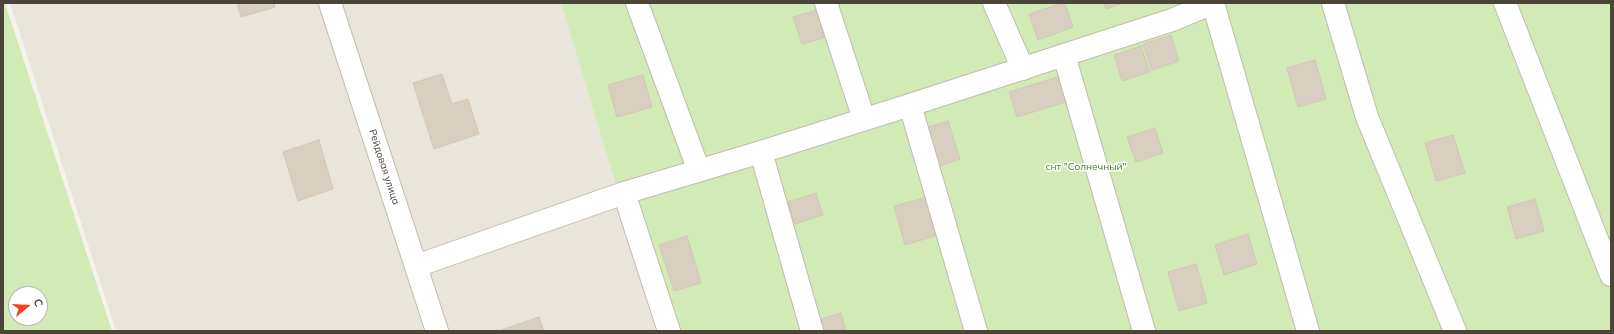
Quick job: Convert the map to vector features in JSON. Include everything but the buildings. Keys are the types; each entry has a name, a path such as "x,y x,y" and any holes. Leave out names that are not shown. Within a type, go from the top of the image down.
{"street":[{"name":"Рейдовая улица","path":"330,3 437,331"},
{"path":"637,3 699,171"},
{"path":"826,3 864,119"},
{"path":"994,3 1023,69"},
{"path":"416,266 624,193 761,152 1023,69 1064,55 1169,11 1213,3 1308,331"},
{"path":"1333,3 1367,117 1456,331"},
{"path":"1505,3 1611,275"},
{"path":"1064,55 1144,331"},
{"path":"910,105 976,331"},
{"path":"761,152 812,331"},
{"path":"624,193 669,331"}],"shaded area":[{"path":"10,3 561,3 622,205 664,331 116,331"}],"green space":[{"path":"3,3 5,3 112,331 3,331"},
{"name":"снт \"Солнечный\"","path":"561,3 1611,3 1611,331 664,331 622,205"}]}
